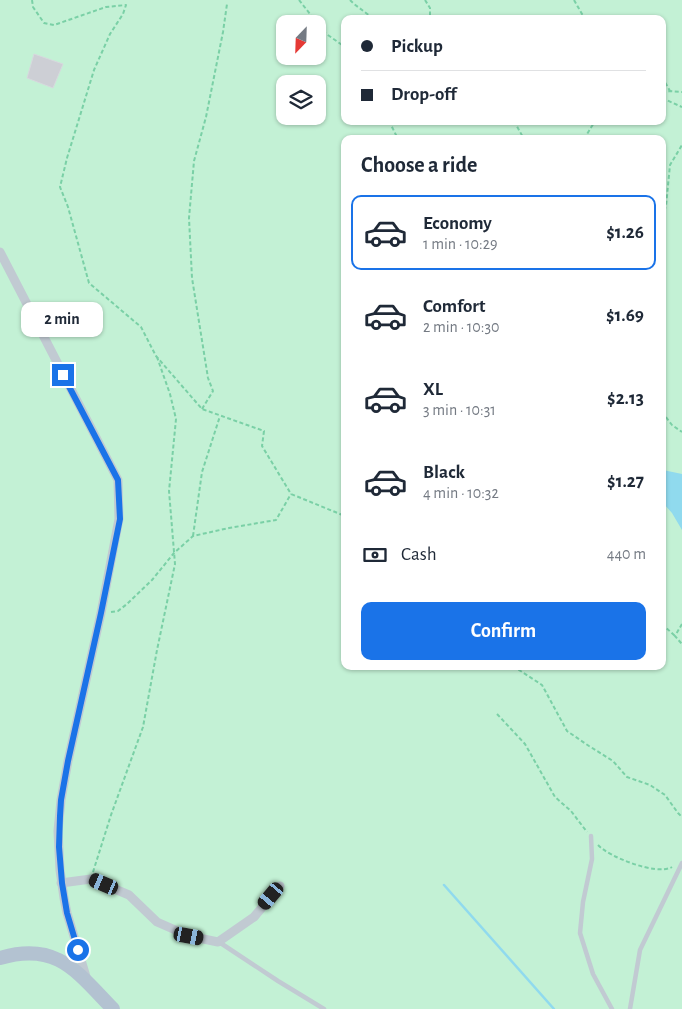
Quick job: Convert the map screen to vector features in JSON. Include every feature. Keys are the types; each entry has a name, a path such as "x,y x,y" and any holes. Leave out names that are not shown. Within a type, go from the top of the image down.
{"main road":[{"path":"0,958 27,953 45,955 58,960 69,966 113,1009"}],"street":[{"path":"0,252 118,480 120,519 68,761 58,832 59,858 67,913 88,983"},
{"path":"62,883 91,879 129,895 157,922 189,936 218,942 254,917 280,886"}],"lane":[{"path":"591,836 592,859 583,902 580,933 593,974 612,1009"},
{"path":"630,1009 640,950 682,863"},
{"path":"218,942 278,982 324,1009"}],"path":[{"path":"32,0 33,7 44,23 54,25 106,7 126,5 123,14 110,34 94,70 60,187 68,207 89,283 141,327 156,356 170,394 176,419 169,491 175,564 143,727 111,815 91,879"},
{"path":"299,0 325,33 341,44"},
{"path":"350,0 369,15"},
{"path":"425,0 430,8 430,15"},
{"path":"574,0 583,15"},
{"path":"202,409 213,391 208,378 192,278 189,218 194,161 206,117 227,4"},
{"path":"666,84 670,91"},
{"path":"666,92 682,92"},
{"path":"666,100 682,106"},
{"path":"666,206 670,165 682,145"},
{"path":"156,356 202,409 264,431 262,446 291,494 341,514"},
{"path":"193,536 202,472 220,415"},
{"path":"666,418 672,426 682,432"},
{"path":"101,613 118,610 127,604 152,580 174,553 193,536 276,520 291,494"},
{"path":"675,636 682,624"},
{"path":"666,628 682,644"},
{"path":"519,670 542,685 567,731 613,760 627,777 650,785 665,795 682,817"},
{"path":"497,714 525,744 555,797 571,811 601,848 620,858 647,868 667,870 674,865"}],"green space":[{"path":"0,0 682,0 682,1009 0,1009"}],"water":[{"path":"666,471 682,474 682,530 666,506"}],"building":[{"path":"34,54 63,64 53,88 27,78"}],"waterway":[{"path":"444,885 554,1009"}],"route":[{"path":"63,375 118,480 120,519 61,800 58,832 60,870 67,913 78,950"}]}
